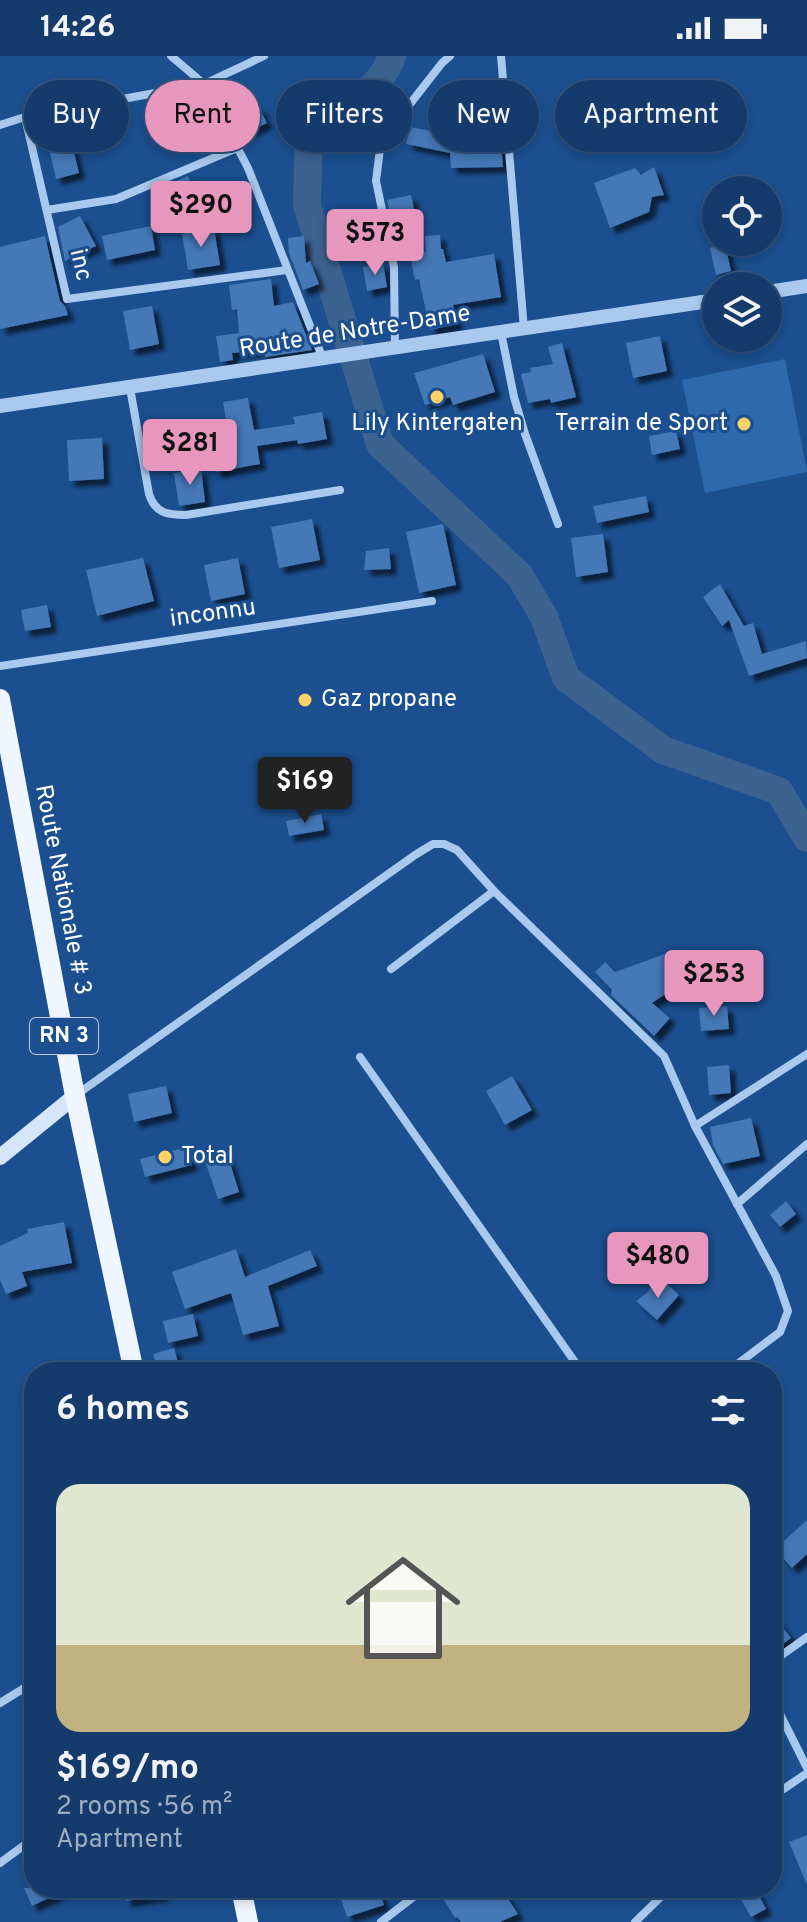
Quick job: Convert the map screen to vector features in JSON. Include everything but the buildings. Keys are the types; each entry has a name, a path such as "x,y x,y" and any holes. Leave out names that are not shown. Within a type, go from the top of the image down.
{"main road":[{"name":"Route Nationale # 3","path":"0,699 75,1096 132,1362"},
{"path":"0,1157 75,1096"},
{"path":"243,1898 248,1922"}],"street":[{"path":"171,56 199,80"},
{"path":"213,80 264,56"},
{"path":"395,349 394,267 376,181 381,141 450,56"},
{"path":"501,56 524,329"},
{"path":"0,125 24,117"},
{"name":"inc","path":"33,152 67,299 287,270"},
{"path":"47,210 116,199 228,152"},
{"path":"239,152 323,360"},
{"path":"782,290 807,286"},
{"name":"Route de Notre-Dame","path":"0,406 702,302"},
{"path":"501,332 521,422 558,524"},
{"path":"130,388 149,494 159,511 186,515 340,490"},
{"name":"inconnu","path":"0,666 432,601"},
{"path":"75,1096 433,844 444,844 457,850 494,891 664,1056 695,1126 776,1276 788,1311 780,1332 740,1362"},
{"path":"391,969 494,891"},
{"path":"695,1126 807,1054"},
{"path":"360,1057 575,1362"},
{"path":"737,1204 807,1144"},
{"path":"782,1655 807,1637"},
{"path":"0,1703 24,1688"},
{"path":"782,1719 807,1771 782,1790"},
{"path":"0,1863 24,1845"},
{"path":"381,1922 412,1898"},
{"path":"635,1922 660,1898"}],"shaded area":[{"name":"Terrain de Sport","path":"785,359 807,472 705,493 682,380"}],"waterway":[{"path":"392,56 369,90 309,127 307,205 380,444 520,576 544,617 566,678 663,750 779,791 807,838"}],"place":[{"name":"Lily Kintergaten","path":"437,397"},
{"name":"Terrain de Sport","path":"744,424"},
{"name":"Gaz propane","path":"305,700"},
{"name":"Total","path":"165,1157"}]}
